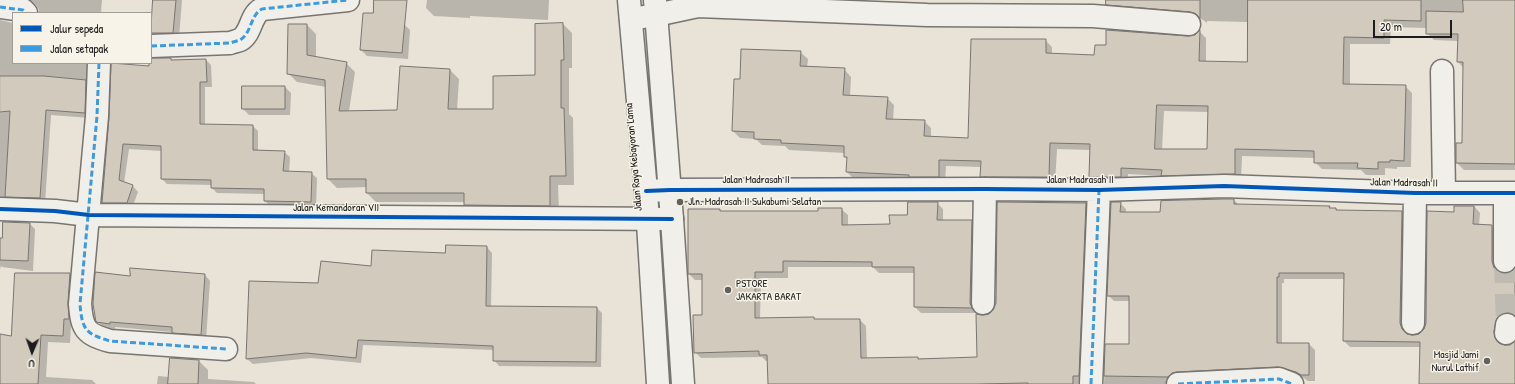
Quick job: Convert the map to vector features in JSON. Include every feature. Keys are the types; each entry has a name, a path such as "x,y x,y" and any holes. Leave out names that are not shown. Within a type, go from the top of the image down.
{"street":[{"path":"152,46 230,43 241,40 247,33 255,14 262,9 348,0"},
{"path":"630,9 698,6 927,15 1093,8 1189,24"},
{"path":"0,7 23,10 25,12"},
{"path":"655,8 670,190 683,384"},
{"name":"Jalan Raya Kebayoran Lama","path":"630,9 646,192 658,384"},
{"path":"99,64 97,116 80,304 81,319 86,331 110,341 226,349"},
{"path":"1442,71 1444,192"},
{"name":"Jalan Madrasah II","path":"646,192 670,190 985,188 1099,190 1224,186 1415,193 1510,193"},
{"path":"983,303 985,188"},
{"name":"Jalan Madrasah II","path":"1091,384 1099,190"},
{"path":"1413,323 1415,193"},
{"path":"1505,261 1510,193"},
{"name":"Jalan Kemandoran VII","path":"0,209 55,211 89,216 672,219"},
{"path":"1178,384 1279,379 1292,384"}],"building":[{"path":"153,0 176,0 173,33 152,33"},
{"path":"374,0 407,0 402,53 360,50 363,13 373,13"},
{"path":"1106,0 1200,0 1200,18 1196,14 1190,12 1106,5"},
{"path":"1248,0 1421,0 1421,21 1384,20 1384,38 1344,37 1343,84 1406,85 1404,161 1390,160 1390,162 1378,162 1378,169 1357,168 1358,163 1314,163 1314,151 1235,149 1235,174 1161,176 1162,170 1121,168 1121,177 1089,177 1090,144 1050,143 1049,177 980,177 981,161 939,160 939,177 909,177 909,175 846,172 847,157 844,157 844,146 781,143 781,140 754,139 754,132 732,131 734,79 740,79 741,49 801,51 800,66 845,68 843,95 888,97 886,119 925,120 924,136 968,138 971,39 1046,39 1046,53 1094,55 1095,45 1106,45 1106,30 1188,36 1195,35 1200,30 1199,61 1247,62","holes":["1157,105 1208,106 1207,149 1155,149"]},
{"path":"1463,0 1515,0 1515,164 1456,163 1456,143 1462,143 1463,62 1457,62 1458,34 1426,34 1426,11 1463,12"},
{"path":"563,23 564,60 561,60 561,108 564,108 566,176 550,176 550,206 464,205 464,193 366,193 366,179 327,179 325,80 287,74 288,24 307,24 307,55 347,62 339,111 397,110 400,66 450,69 448,109 493,109 493,76 535,75 535,24"},
{"path":"152,58 171,58 171,60 206,59 207,82 200,82 200,124 253,125 253,150 285,151 283,171 312,172 311,202 264,201 264,189 211,188 211,180 161,179 161,146 123,144 119,180 133,185 127,203 102,203 109,117 111,64 149,66 149,64 152,64"},
{"path":"0,76 44,76 86,80 85,113 46,110 40,198 5,197 10,111 0,112"},
{"path":"242,86 285,86 285,109 242,109"},
{"path":"1234,199 1234,204 1330,206 1329,208 1336,208 1336,210 1402,211 1400,323 1402,329 1407,334 1412,335 1419,334 1424,329 1426,323 1427,211 1454,212 1454,206 1474,206 1473,224 1492,225 1492,261 1494,268 1499,272 1505,273 1511,272 1515,268 1515,316 1509,313 1502,314 1497,318 1494,331 1495,338 1499,343 1510,345 1515,341 1515,384 1419,384 1420,342 1343,341 1344,273 1279,273 1279,277 1277,277 1277,343 1309,343 1309,375 1301,375 1278,367 1177,372 1172,373 1168,377 1104,376 1105,344 1129,344 1129,296 1107,296 1111,202 1121,202 1120,212 1160,212 1161,201"},
{"path":"908,202 938,202 937,220 972,220 970,303 972,308 914,307 914,267 872,267 872,262 783,261 783,272 755,272 755,318 814,317 814,319 860,319 861,358 918,357 918,359 977,357 976,314 989,314 993,310 996,303 997,202 1086,203 1079,376 1073,376 1073,384 768,384 767,355 759,355 759,351 694,353 693,315 702,315 702,274 688,274 688,209 720,209 720,211 818,211 818,208 842,208 842,225 890,224 889,215 907,215"},
{"path":"3,222 30,223 28,261 0,260 0,238 2,238"},
{"path":"446,245 487,246 486,306 597,307 596,362 493,361 493,346 358,340 356,358 306,353 246,359 249,281 318,283 321,261 371,266 372,250 445,253"},
{"path":"130,268 205,274 201,335 172,333 172,327 96,322 93,304 95,272 130,276"},
{"path":"15,273 70,273 68,303 69,319 64,319 63,336 41,335 38,384 0,384 0,334 11,336"},
{"path":"170,358 199,360 198,384 168,384"}],"tunnel":[{"path":"1505,261 1507,325"}],"marked path":[{"path":"152,46 230,43 244,37 255,15 262,9 348,0"},
{"path":"0,7 23,10 25,12"},
{"path":"99,64 97,116 80,304 84,325 90,333 110,341 226,349"},
{"path":"1091,384 1099,190"},
{"path":"1178,384 1279,379 1292,384"}],"cycle path":[{"path":"646,191 985,189 1099,190 1224,186 1415,193 1515,193"},
{"path":"0,209 55,211 89,215 672,219"}],"place":[{"name":"Jln. Madrasah II Sukabumi Selatan","path":"680,202"},
{"name":"PSTORE JAKARTA BARAT","path":"728,290"},
{"name":"Masjid Jami Nurul Lathif","path":"1487,361"}]}
